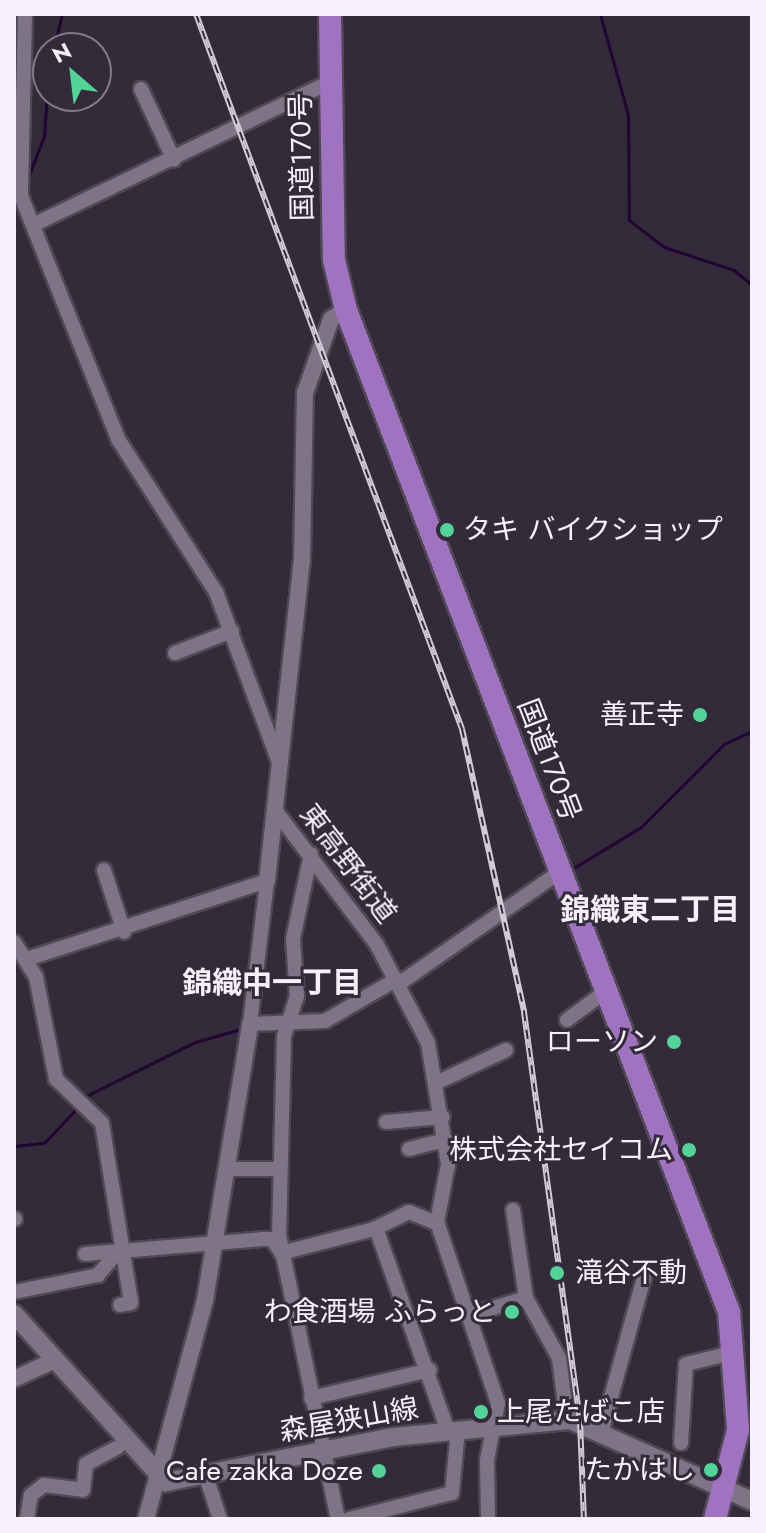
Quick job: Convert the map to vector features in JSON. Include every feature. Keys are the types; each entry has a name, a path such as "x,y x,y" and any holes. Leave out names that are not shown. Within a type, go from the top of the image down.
{"highway":[{"name":"国道170号","path":"330,14 334,260 346,310 719,1285 736,1352 738,1430 726,1490 715,1519"}],"main road":[{"path":"14,1314 154,1472"},
{"name":"森屋狭山線","path":"154,1472 166,1482 453,1430 567,1420 602,1430 750,1500"}],"street":[{"path":"14,109 20,90 25,14"},
{"path":"33,225 174,160 330,82"},
{"path":"141,89 174,160"},
{"name":"東高野街道","path":"20,90 19,179 33,225 118,439 202,567 232,631 280,765 275,810 311,854 399,981 438,1082 446,1140 438,1224 498,1403 487,1460 488,1519"},
{"path":"280,765 302,561 305,393 331,319 346,310"},
{"path":"175,653 232,631"},
{"path":"146,1519 154,1472 214,1246 250,1024 275,810"},
{"path":"311,854 296,918 297,996 288,1018 280,1169 281,1253 338,1519"},
{"path":"104,870 124,932"},
{"path":"250,1024 288,1018 335,1018 399,981 560,872"},
{"path":"27,959 124,932 267,881"},
{"path":"14,942 27,959 56,1079 102,1123 119,1250 130,1303"},
{"path":"567,1020 606,991"},
{"path":"438,1082 506,1050"},
{"path":"386,1122 443,1117"},
{"path":"409,1149 446,1140"},
{"path":"228,1169 280,1169"},
{"path":"513,1210 526,1298 559,1358 567,1420"},
{"path":"281,1253 376,1228 409,1212 438,1224"},
{"path":"349,1519 452,1493 453,1430 376,1228"},
{"path":"85,1254 272,1239 281,1253"},
{"path":"14,1292 98,1275 119,1250"},
{"path":"602,1430 644,1278"},
{"path":"467,1316 526,1298"},
{"path":"681,1443 689,1424 689,1359 736,1352"},
{"path":"14,1379 55,1360"},
{"path":"311,1398 430,1370"},
{"path":"27,1519 31,1495 44,1485 83,1490 86,1464 118,1447"},
{"path":"206,1476 220,1519"}],"waterway":[{"path":"58,32 62,14"},
{"path":"600,14 628,115 629,220 664,247 734,270 752,285"},
{"path":"27,180 44,136 46,112"},
{"path":"575,867 641,827 724,744 752,731"},
{"path":"435,951 494,909"},
{"path":"345,1017 366,1005"},
{"path":"84,1097 195,1042 244,1028"},
{"path":"14,1146 44,1143 78,1107"}],"railway":[{"path":"196,14 462,729 524,1012 580,1421 584,1519"}],"place":[{"name":"タキ バイクショップ","path":"447,530"},
{"name":"善正寺","path":"700,715"},
{"name":"ローソン","path":"674,1042"},
{"name":"株式会社セイコム","path":"689,1150"},
{"name":"滝谷不動","path":"557,1273"},
{"name":"わ食酒場 ふらっと","path":"512,1312"},
{"name":"上尾たばこ店","path":"481,1412"},
{"name":"たかはし","path":"711,1470"},
{"name":"Cafe zakka Doze","path":"379,1471"}],"district":[{"name":"錦織東二丁目","path":"650,910"},
{"name":"錦織中一丁目","path":"272,983"}]}
